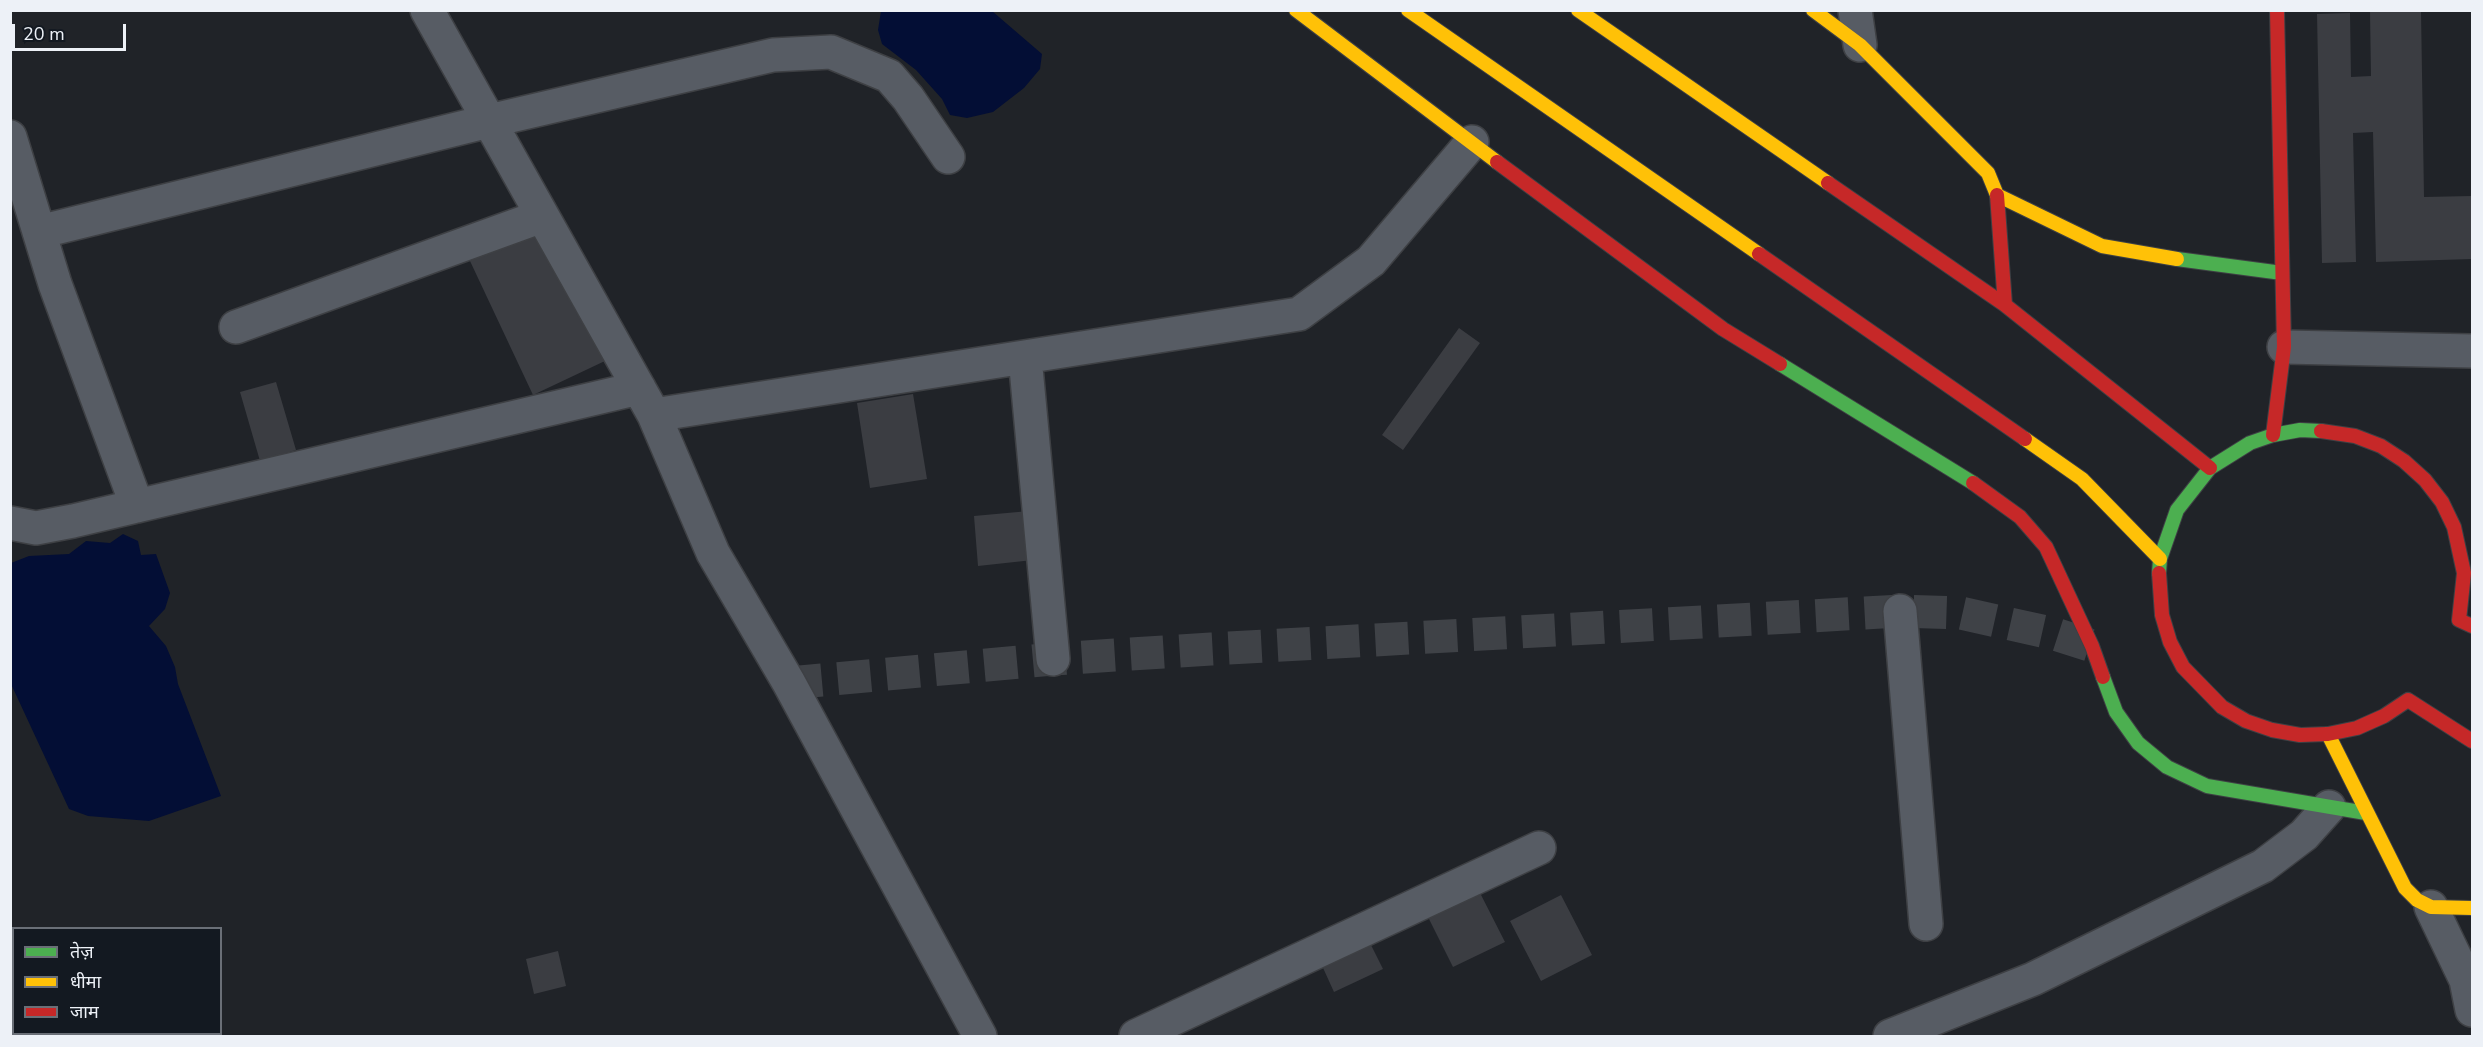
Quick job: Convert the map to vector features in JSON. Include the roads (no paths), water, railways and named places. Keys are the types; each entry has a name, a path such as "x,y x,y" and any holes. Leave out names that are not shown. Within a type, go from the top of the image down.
{"street":[{"path":"426,10 646,401 713,553 789,683 980,1036"},
{"path":"1296,10 1723,329 1979,487 2020,517 2046,547 2092,646 2116,712 2138,743 2167,767 2207,786 2366,813"},
{"path":"1408,10 2082,479 2160,559"},
{"path":"1578,10 2005,305 2210,468"},
{"path":"1813,10 1860,45 1988,173 1997,195 2005,305"},
{"path":"1855,10 1860,45"},
{"path":"2273,435 2284,347 2277,10"},
{"path":"39,232 489,121 773,56 831,51 889,76 908,98 948,156"},
{"path":"10,136 55,284 137,506"},
{"path":"10,524 36,528 646,401 1025,357 1299,314 1371,261 1472,142"},
{"path":"1997,195 2102,246 2157,257 2282,273"},
{"path":"236,327 542,216"},
{"path":"2284,347 2472,351"},
{"path":"1025,357 1053,659"},
{"path":"2472,626 2459,620 2464,573 2463,524 2425,480 2404,461 2381,446 2355,436 2328,430 2300,430 2273,435 2229,454 2210,468 2177,510 2160,559 2159,587 2162,615 2170,642 2183,667 2222,707 2246,721 2272,730 2300,735 2328,734 2357,728 2384,716 2408,700 2472,741"},
{"path":"1900,611 1926,924"},
{"path":"2328,734 2405,888 2417,900 2431,907 2472,908"},
{"path":"1890,1036 2033,979 2264,866 2304,836 2329,807"},
{"path":"1136,1036 1539,848"},
{"path":"2431,907 2466,980 2472,1010"}],"water":[{"path":"881,11 992,11 1042,54 1040,69 1024,88 993,112 967,118 950,115 942,99 916,70 882,44 878,30"},
{"path":"123,534 138,541 141,555 156,554 170,593 165,609 149,626 166,646 175,667 178,684 221,796 149,821 88,816 69,809 11,684 11,563 29,556 69,554 86,541 110,543"}],"tunnel":[{"path":"789,683 1053,659 1900,611 1961,613 2055,634 2092,646"}]}
